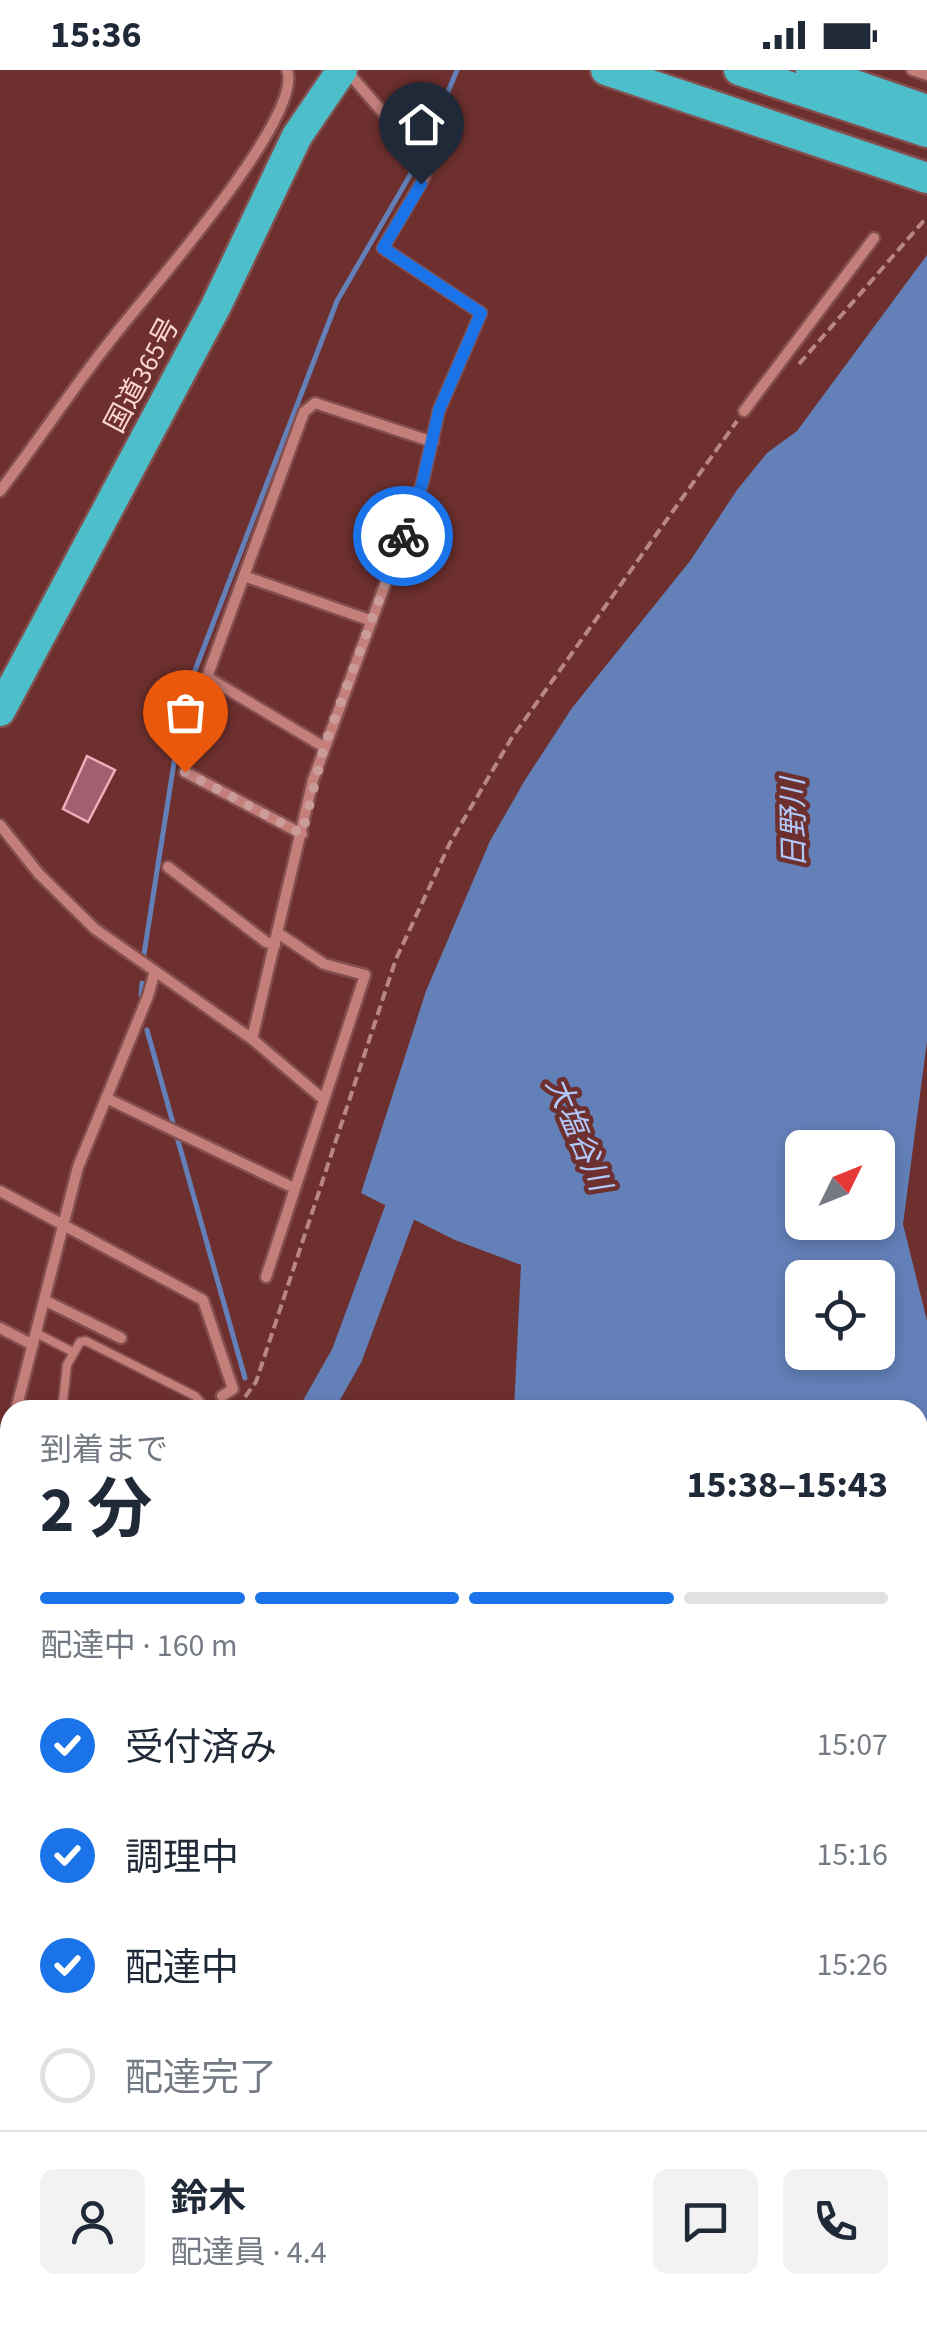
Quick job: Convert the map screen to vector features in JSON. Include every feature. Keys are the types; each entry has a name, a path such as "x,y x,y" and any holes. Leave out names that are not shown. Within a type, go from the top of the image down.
{"highway":[{"name":"国道365号","path":"0,711 216,306 297,136 344,70"},
{"path":"606,70 927,178"},
{"path":"660,70 927,157"},
{"path":"739,70 927,132"},
{"path":"811,70 927,110"}],"street":[{"path":"0,491 113,337 252,160 287,96 287,70"},
{"path":"252,1039 324,747 422,484 439,410 481,313 383,248 421,184 423,165 418,152 363,84 344,70"},
{"path":"912,70 927,75"},
{"path":"744,411 874,238"},
{"path":"324,747 206,677 304,412 315,402 433,442"},
{"path":"244,576 372,621"},
{"path":"185,772 302,834"},
{"path":"0,824 38,874 95,929 252,1039 324,1099"},
{"path":"168,867 266,942 276,939 324,964 365,974 315,1137 266,1277"},
{"path":"19,1400 84,1148 155,971"},
{"path":"106,1098 294,1188"},
{"path":"0,1191 203,1300 227,1392"},
{"path":"44,1300 121,1338"},
{"path":"0,1328 34,1339"}],"lane":[{"path":"34,1339 73,1352"},
{"path":"63,1400 65,1372 80,1342 90,1342 198,1400"}],"path":[{"path":"789,375 927,217"},
{"path":"227,1392 246,1398 256,1382 396,959 450,842 511,738 744,411"}],"water":[{"name":"日野川","path":"927,255 927,1041 903,1224 927,1321 927,1400 514,1400 521,1265 455,1240 361,1193 426,991 490,841 572,708 690,561 767,453 797,431"}],"building":[{"path":"87,756 115,770 88,822 63,809"}],"waterway":[{"path":"424,150 457,70"},
{"path":"144,954 184,699 337,301 413,170"},
{"path":"141,995 142,983"},
{"path":"147,1030 173,1123"},
{"path":"177,1137 245,1378"},
{"name":"大塩谷川","path":"322,1400 347,1355 415,1171"}],"way so far":[{"path":"185,772 302,834 324,747 403,536"}],"route":[{"path":"403,536 422,484 439,410 481,313 383,248 421,184"}]}
